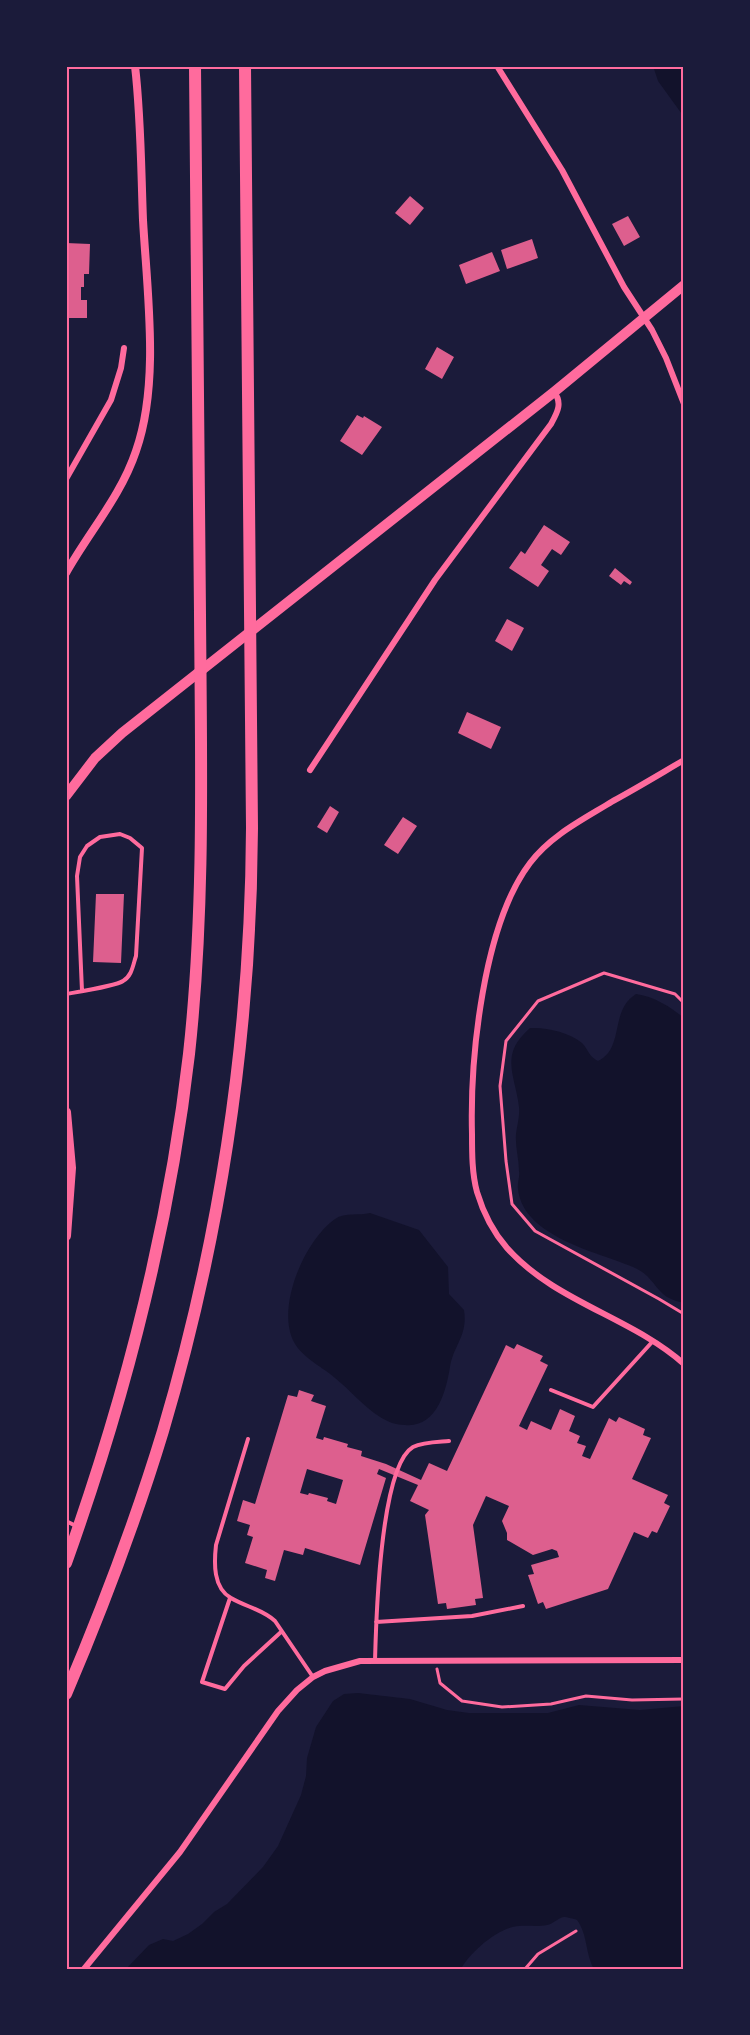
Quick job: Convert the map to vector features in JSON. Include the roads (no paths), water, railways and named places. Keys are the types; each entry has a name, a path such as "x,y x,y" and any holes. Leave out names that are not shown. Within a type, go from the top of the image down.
{"highway":[{"path":"66,1563 120,1400 154,1263 178,1133 194,1001 202,833 195,66"},
{"path":"66,1694 98,1619 138,1511 164,1430 187,1343 222,1175 245,1002 252,828 245,66"}],"main road":[{"path":"66,796 95,758 122,733 554,392 684,285"},
{"path":"66,1112 70,1148 66,1236"}],"street":[{"path":"66,573 121,486 136,453 147,409 149,334 135,66"},
{"path":"497,66 561,170 624,287 658,342 684,404"},
{"path":"66,479 111,400 121,368 124,348"},
{"path":"309,770 435,580 551,424 559,406 558,396 554,392"},
{"path":"684,760 567,830 545,846 530,864 510,901 493,951 479,1015 471,1089 473,1171 477,1191 493,1229 507,1248 555,1287 654,1340 684,1364"},
{"path":"84,1969 180,1852 278,1711 297,1690 313,1677 325,1671 360,1661 684,1660"}],"lane":[{"path":"66,994 82,991 123,982 132,972 136,956 142,848 130,838 120,834 100,837 87,846 80,858 77,876 82,991"},
{"path":"550,1390 593,1407 654,1340"},
{"path":"248,1439 216,1545 216,1576 222,1589 230,1598 267,1613 313,1677"},
{"path":"375,1661 383,1541 394,1475 401,1460 412,1448 428,1443 449,1441"},
{"path":"66,1521 78,1527"},
{"path":"230,1598 201,1682 225,1689 244,1666 281,1632"},
{"path":"376,1622 472,1616 523,1606"}]}
